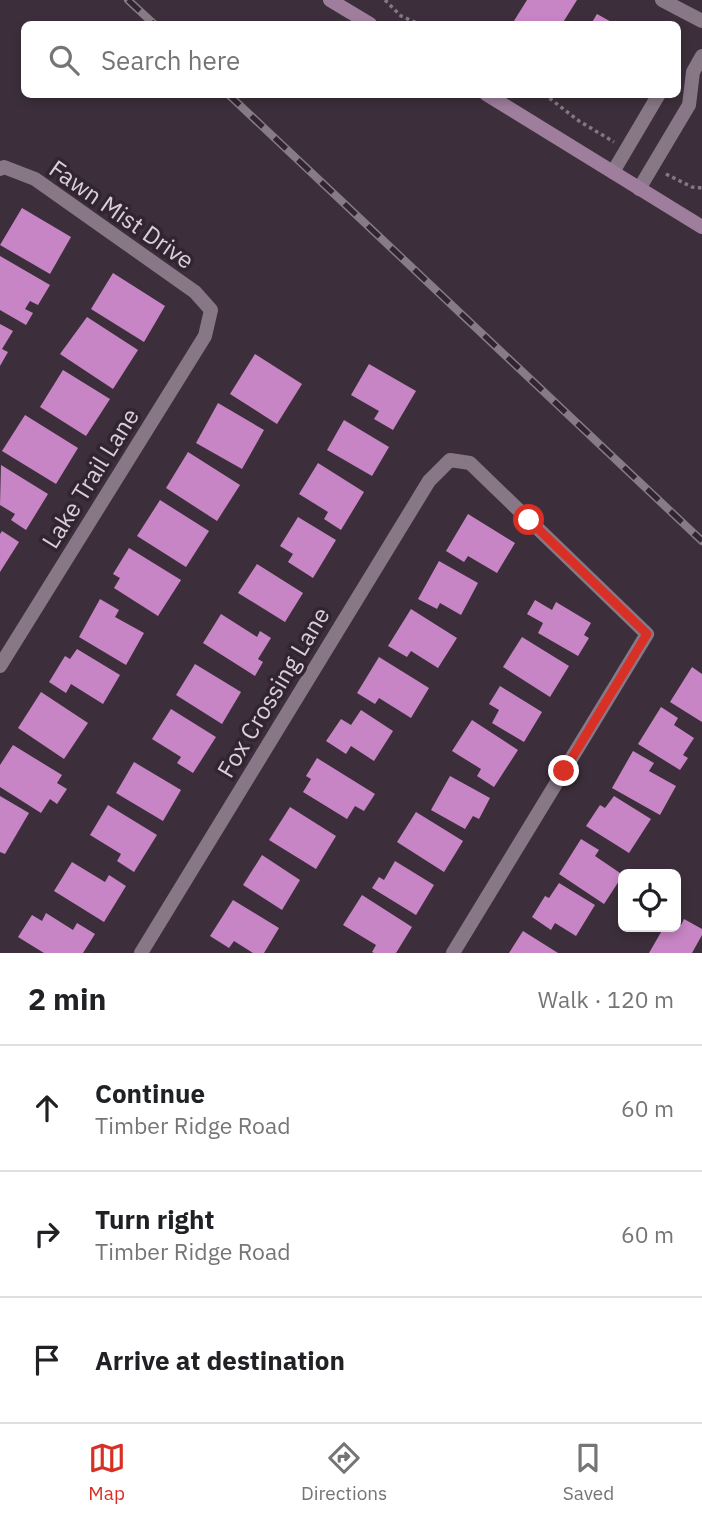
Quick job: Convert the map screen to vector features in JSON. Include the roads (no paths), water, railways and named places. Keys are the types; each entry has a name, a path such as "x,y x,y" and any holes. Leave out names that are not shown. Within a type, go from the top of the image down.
{"street":[{"path":"330,0 365,21"},
{"path":"662,0 702,21"},
{"path":"639,188 689,104 693,72 702,56"},
{"path":"681,77 693,72"},
{"path":"493,98 702,227"},
{"path":"613,172 657,98"},
{"name":"Fawn Mist Drive","path":"0,169 4,167 35,179 195,292 211,310"},
{"name":"Lake Trail Lane","path":"0,666 205,336 211,310"},
{"name":"Fox Crossing Lane","path":"141,953 429,481 450,460 470,463 647,634 453,953"}],"railway":[{"path":"128,0 151,21"},
{"path":"232,98 702,541"}]}
